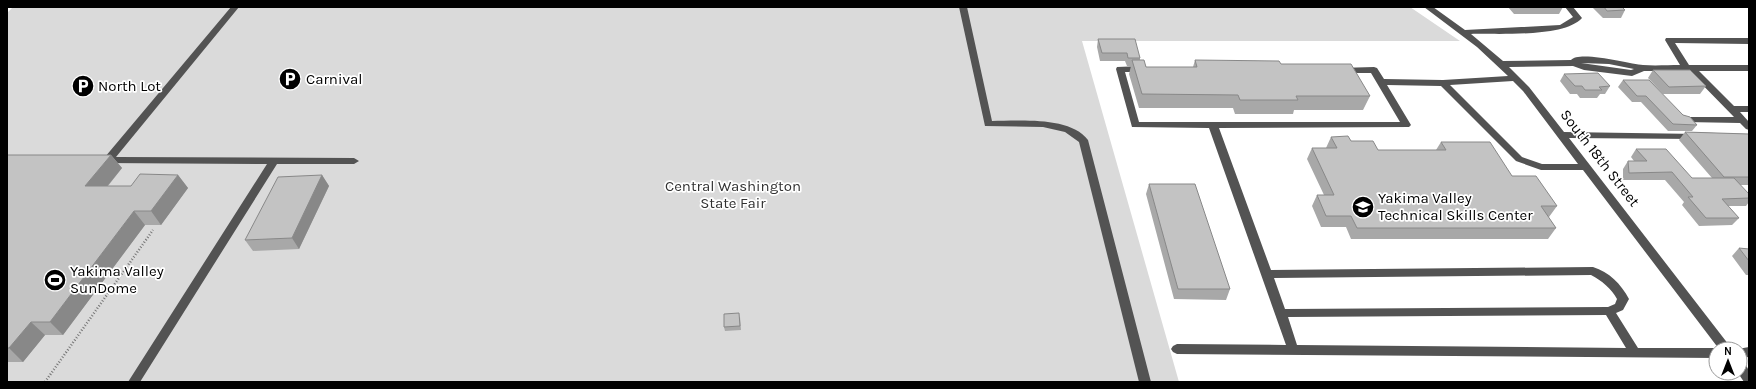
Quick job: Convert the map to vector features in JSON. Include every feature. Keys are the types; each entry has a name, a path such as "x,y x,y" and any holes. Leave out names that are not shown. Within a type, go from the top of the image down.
{"street":[{"path":"108,160 235,7"},
{"path":"963,7 988,124 1043,124 1068,130 1083,140 1145,382"},
{"name":"South 18th Street","path":"1428,7 1465,32 1516,78 1562,135 1720,341"},
{"path":"1465,32 1550,29 1562,27 1578,18 1568,7"},
{"path":"1749,41 1669,40 1688,68 1749,127"},
{"path":"1502,64 1574,63 1584,68 1632,72 1642,68 1749,68"},
{"path":"1152,70 1120,69 1135,124 1406,125 1374,70 1334,70"},
{"path":"1381,82 1443,83 1516,78"},
{"path":"1443,83 1519,159 1541,167 1586,167"},
{"path":"1731,109 1749,109"},
{"path":"1688,120 1742,120"},
{"path":"1213,125 1293,350"},
{"path":"1562,135 1702,136"},
{"path":"95,160 354,161"},
{"path":"134,382 274,160"},
{"path":"1267,274 1593,271 1610,280 1623,299 1619,307 1609,312 1281,313"},
{"path":"1609,312 1635,352"},
{"path":"1177,349 1708,353"}],"path":[{"path":"45,382 153,230"}],"green space":[{"name":"Central Washington State Fair","path":"13,7 1410,7 1460,41 1082,41 1179,382 7,382 7,13"}],"building":[{"path":"1604,7 1622,7 1625,10 1607,11"},
{"path":"1098,39 1135,39 1140,58 1128,58 1127,53 1102,53"},
{"path":"1132,60 1144,60 1146,67 1197,67 1195,60 1279,61 1281,64 1351,64 1370,96 1296,96 1298,100 1240,100 1238,95 1142,94"},
{"path":"1653,70 1690,70 1706,86 1669,87"},
{"path":"1598,73 1610,86 1599,87 1602,90 1585,90 1582,86 1575,86 1564,74"},
{"path":"1623,80 1649,80 1683,115 1690,117 1697,125 1673,124 1646,96 1637,96"},
{"path":"1685,132 1749,134 1749,177 1724,177"},
{"name":"Yakima Valley Technical Skills Center","path":"1348,136 1351,141 1373,141 1378,150 1446,150 1441,142 1490,142 1512,176 1536,176 1557,206 1541,206 1556,228 1357,228 1351,216 1326,216 1317,195 1334,195 1312,148 1337,148 1331,137"},
{"path":"1636,149 1666,149 1692,178 1734,178 1749,194 1749,198 1722,199 1739,218 1706,218 1688,197 1693,197 1672,172 1629,173 1628,161 1647,161"},
{"name":"Yakima Valley SunDome","path":"7,155 111,155 85,186 131,186 140,174 178,175 151,211 134,211 50,322 31,322 9,348 7,348"},
{"path":"322,175 292,238 245,240 278,177"},
{"path":"1149,184 1195,184 1230,289 1178,289"},
{"path":"1739,248 1749,249 1749,261"},
{"path":"739,313 740,326 724,327 724,314"}],"place":[{"name":"Carnival","path":"290,79"},
{"name":"North Lot","path":"83,86"},
{"name":"Yakima Valley Technical Skills Center","path":"1363,207"},
{"name":"Yakima Valley SunDome","path":"55,280"}]}
